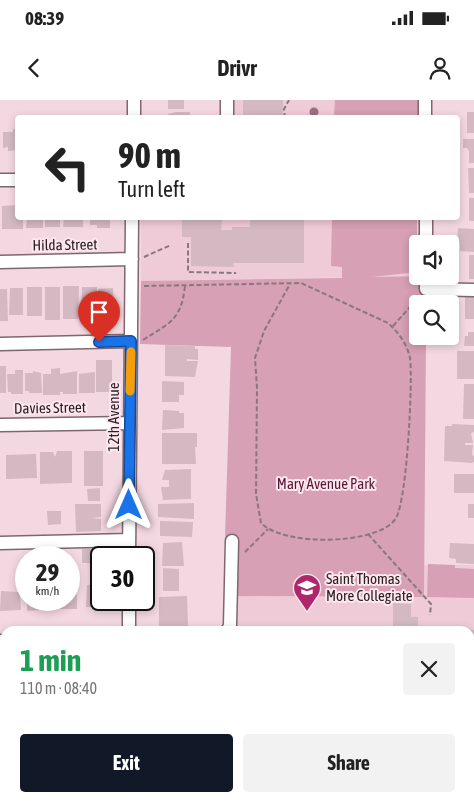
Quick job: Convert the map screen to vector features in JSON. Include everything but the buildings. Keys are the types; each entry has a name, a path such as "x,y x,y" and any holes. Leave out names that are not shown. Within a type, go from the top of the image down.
{"street":[{"path":"134,100 134,115"},
{"path":"227,100 227,115"},
{"path":"425,100 425,115"},
{"path":"0,180 15,180"},
{"name":"12th Avenue","path":"129,546 130,423 137,340 138,258 132,220"},
{"path":"426,220 426,235"},
{"name":"Hilda Street","path":"0,262 138,258"},
{"path":"440,285 474,290"},
{"path":"0,344 137,340"},
{"name":"Davies Street","path":"0,425 130,423"},
{"path":"0,543 129,540"},
{"path":"230,626 232,541"},
{"path":"129,611 129,626"}],"path":[{"path":"284,115 284,109 290,100"},
{"path":"188,243 188,272 236,273"},
{"path":"138,258 171,245"},
{"path":"144,286 186,285 290,284 306,284 392,326 401,336 410,358 411,390 404,479 399,513 396,519 390,525 368,534 322,540 305,540 268,530 261,523 256,494 257,388 255,358 264,330 290,284"},
{"path":"137,340 168,324 182,308 186,285"},
{"path":"392,326 424,285"},
{"path":"231,566 268,530"},
{"path":"368,534 431,604 430,615"}],"shaded area":[{"path":"227,100 425,100 425,115 227,115"},
{"path":"141,220 426,220 426,235 409,235 409,276 141,281"},
{"path":"424,565 474,565 474,626 227,626 230,596 424,597"}],"green space":[{"path":"335,100 419,100 418,115 334,115"},
{"name":"Mary Avenue Park","path":"332,220 417,220 417,235 409,235 409,273 372,277 409,276 409,285 426,285 426,295 409,295 409,345 426,345 424,597 230,596 232,541 225,537 231,347 140,344 141,281 342,278 342,267 331,266"},
{"path":"428,564 455,565 455,568 474,569 474,598 427,597"}],"slow traffic":[{"path":"130,391 131,352"}],"place":[{"name":"Saint Thomas More Collegiate","path":"307,612"}],"route":[{"path":"99,342 131,341 129,505"}]}
